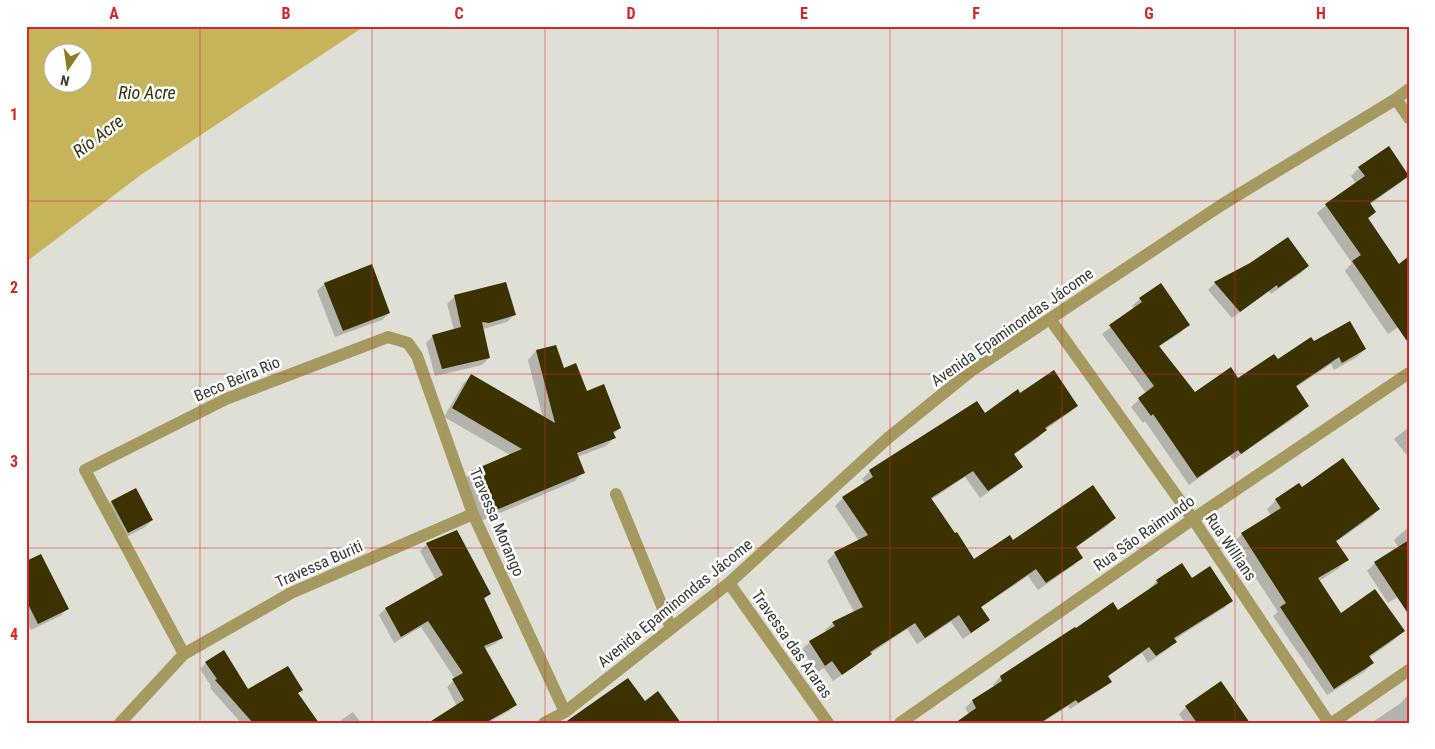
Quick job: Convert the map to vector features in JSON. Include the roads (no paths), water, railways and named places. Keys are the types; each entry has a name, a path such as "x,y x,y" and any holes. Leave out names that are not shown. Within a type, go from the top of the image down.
{"street":[{"name":"Avenida Epaminondas Jácome","path":"544,723 565,712 729,583 888,438 971,371 1223,204 1396,99 1409,89"},
{"path":"1396,99 1409,118"},
{"name":"Rua Willians","path":"1050,319 1193,519 1331,723"},
{"name":"Beco Beira Rio","path":"184,654 85,470 226,398 388,337 408,342"},
{"name":"Travessa Morango","path":"408,342 417,356 473,514 565,712"},
{"name":"Rua São Raimundo","path":"900,723 1193,519 1409,372"},
{"path":"616,494 671,628"},
{"name":"Travessa Buriti","path":"120,723 184,654 291,593 473,514"},
{"name":"Travessa das Araras","path":"729,583 828,723"},
{"path":"1331,723 1409,670"}],"water":[{"name":"Rio Acre","path":"26,26 365,26 142,174 26,262"}],"water label":[{"name":"Río Acre","path":"98,136"}]}
